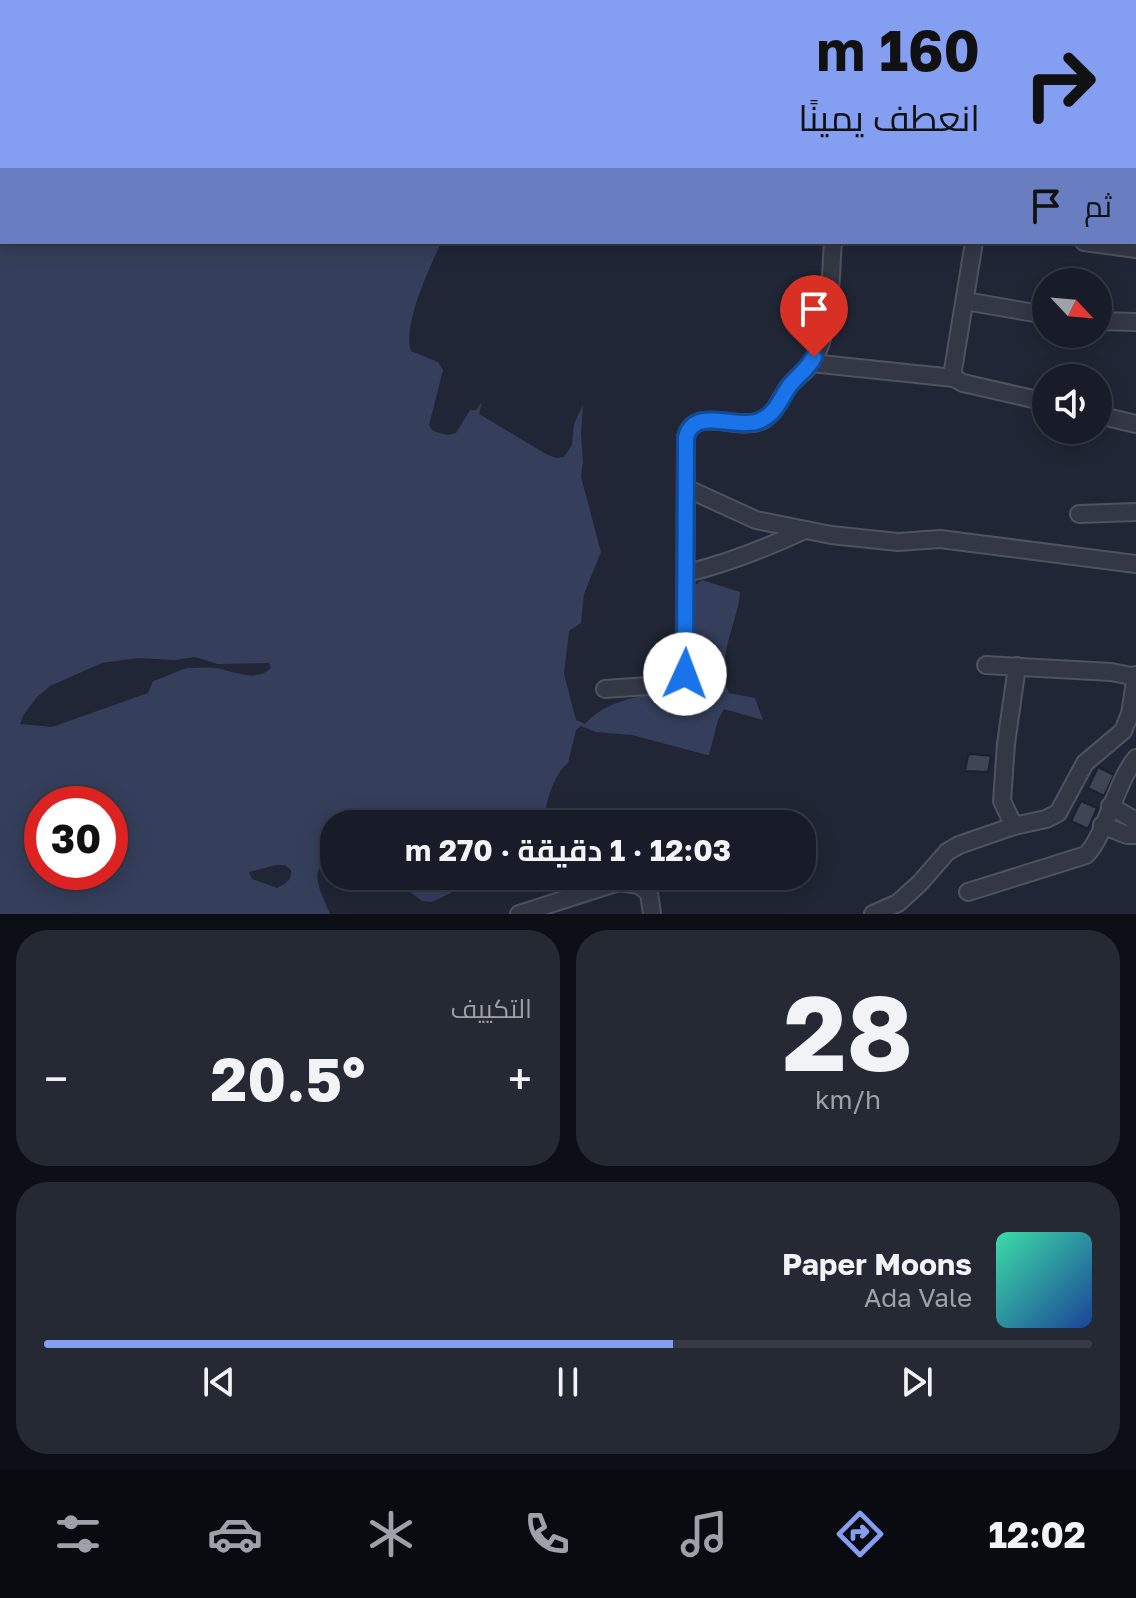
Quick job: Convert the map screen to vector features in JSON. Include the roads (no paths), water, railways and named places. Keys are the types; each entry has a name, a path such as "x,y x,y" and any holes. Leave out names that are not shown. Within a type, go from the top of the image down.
{"street":[{"path":"605,689 668,686 681,680 686,666 689,429 695,422 704,420 752,424 774,411 790,384 811,363 818,349 826,313 833,244"},
{"path":"954,378 974,244"},
{"path":"1099,244 1136,249"},
{"path":"965,301 1032,313"},
{"path":"1112,321 1136,322"},
{"path":"811,363 954,378 963,383 1032,399"},
{"path":"1112,418 1136,424"},
{"path":"686,488 756,520 806,529 898,542 940,539 1136,564"},
{"path":"1079,514 1136,512"},
{"path":"687,573 747,555 806,529"},
{"path":"873,914 898,903 947,852 1058,813 1085,763 1123,731 1130,714 1136,676 986,665"},
{"path":"1014,826 1002,801 1017,666"},
{"path":"968,892 1079,859 1092,850 1110,806 1136,758"},
{"path":"1110,806 1136,824"},
{"path":"1102,825 1127,835 1136,835"},
{"path":"519,914 619,882 645,889 649,893 652,914"}],"water":[{"path":"0,244 440,244 418,296 409,340 411,351 438,362 443,370 429,425 433,431 447,435 456,433 470,410 476,410 482,402 479,414 546,454 564,457 572,445 574,424 583,405 581,477 601,552 584,594 581,623 569,631 564,674 576,720 585,724 602,710 633,698 698,692 690,634 694,586 702,580 740,592 725,655 725,681 729,693 755,698 763,720 724,709 709,755 632,735 596,732 581,726 576,730 568,763 558,775 546,810 320,810 320,890 330,914 0,914","holes":["195,657 218,664 269,663 271,668 258,675 215,668 185,669 153,681 148,693 52,727 20,724 37,697 50,686 102,663 138,658 175,660","285,865 291,870 290,877 277,888 252,879 249,872"]},
{"path":"407,890 457,890 432,902 422,901"}]}
